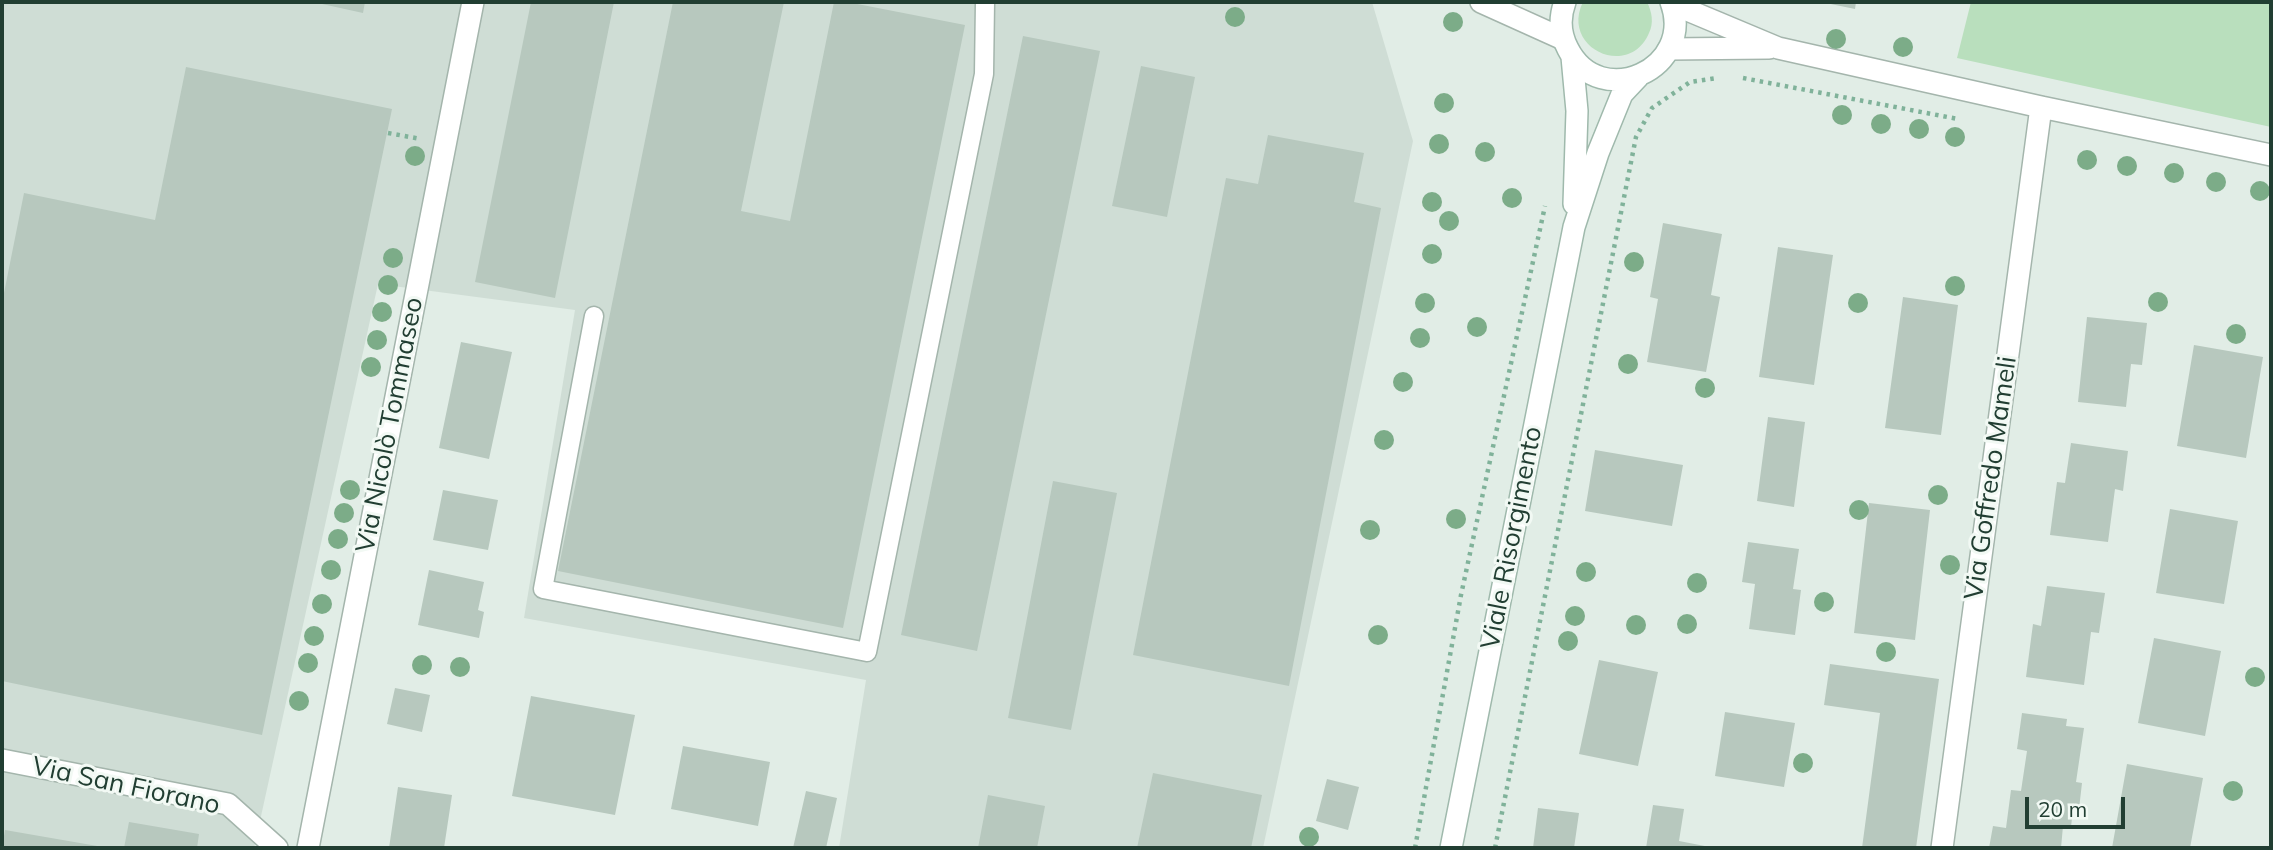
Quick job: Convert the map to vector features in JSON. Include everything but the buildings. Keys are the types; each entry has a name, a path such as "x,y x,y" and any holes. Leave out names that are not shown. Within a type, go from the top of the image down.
{"street":[{"name":"Via Nicolò Tommaseo","path":"308,848 473,2"},
{"path":"1481,2 1568,48 1583,68 1606,79 1626,80 1638,77"},
{"name":"Viale Risorgimento","path":"1565,2 1561,26 1568,48 1577,111 1574,227"},
{"path":"1672,3 1676,31 1669,49 1778,48"},
{"path":"1672,3 1778,48 2271,155"},
{"name":"Viale Risorgimento","path":"1451,848 1574,227 1598,153 1622,94 1638,77 1656,67 1669,49"},
{"name":"Via Goffredo Mameli","path":"1942,848 2041,107"},
{"name":"Via San Fiorano","path":"2,760 228,804 277,848"}],"lane":[{"path":"594,316 543,589 867,652 984,74 985,2"}],"path":[{"path":"1732,76 1971,122"},
{"path":"1495,848 1636,137 1651,108 1690,82 1722,78"},
{"path":"388,132 422,139"},
{"path":"1415,848 1461,595 1547,195"}],"shaded area":[{"path":"2,2 1372,2 1413,141 1263,848 839,848 866,680 524,618 575,310 378,284 254,848 2,848"}],"green space":[{"path":"1583,2 1647,2 1652,18 1649,33 1639,47 1627,54 1613,56 1600,52 1589,44 1581,33 1578,18"},
{"path":"1971,2 2271,2 2271,127 1957,58"}]}
